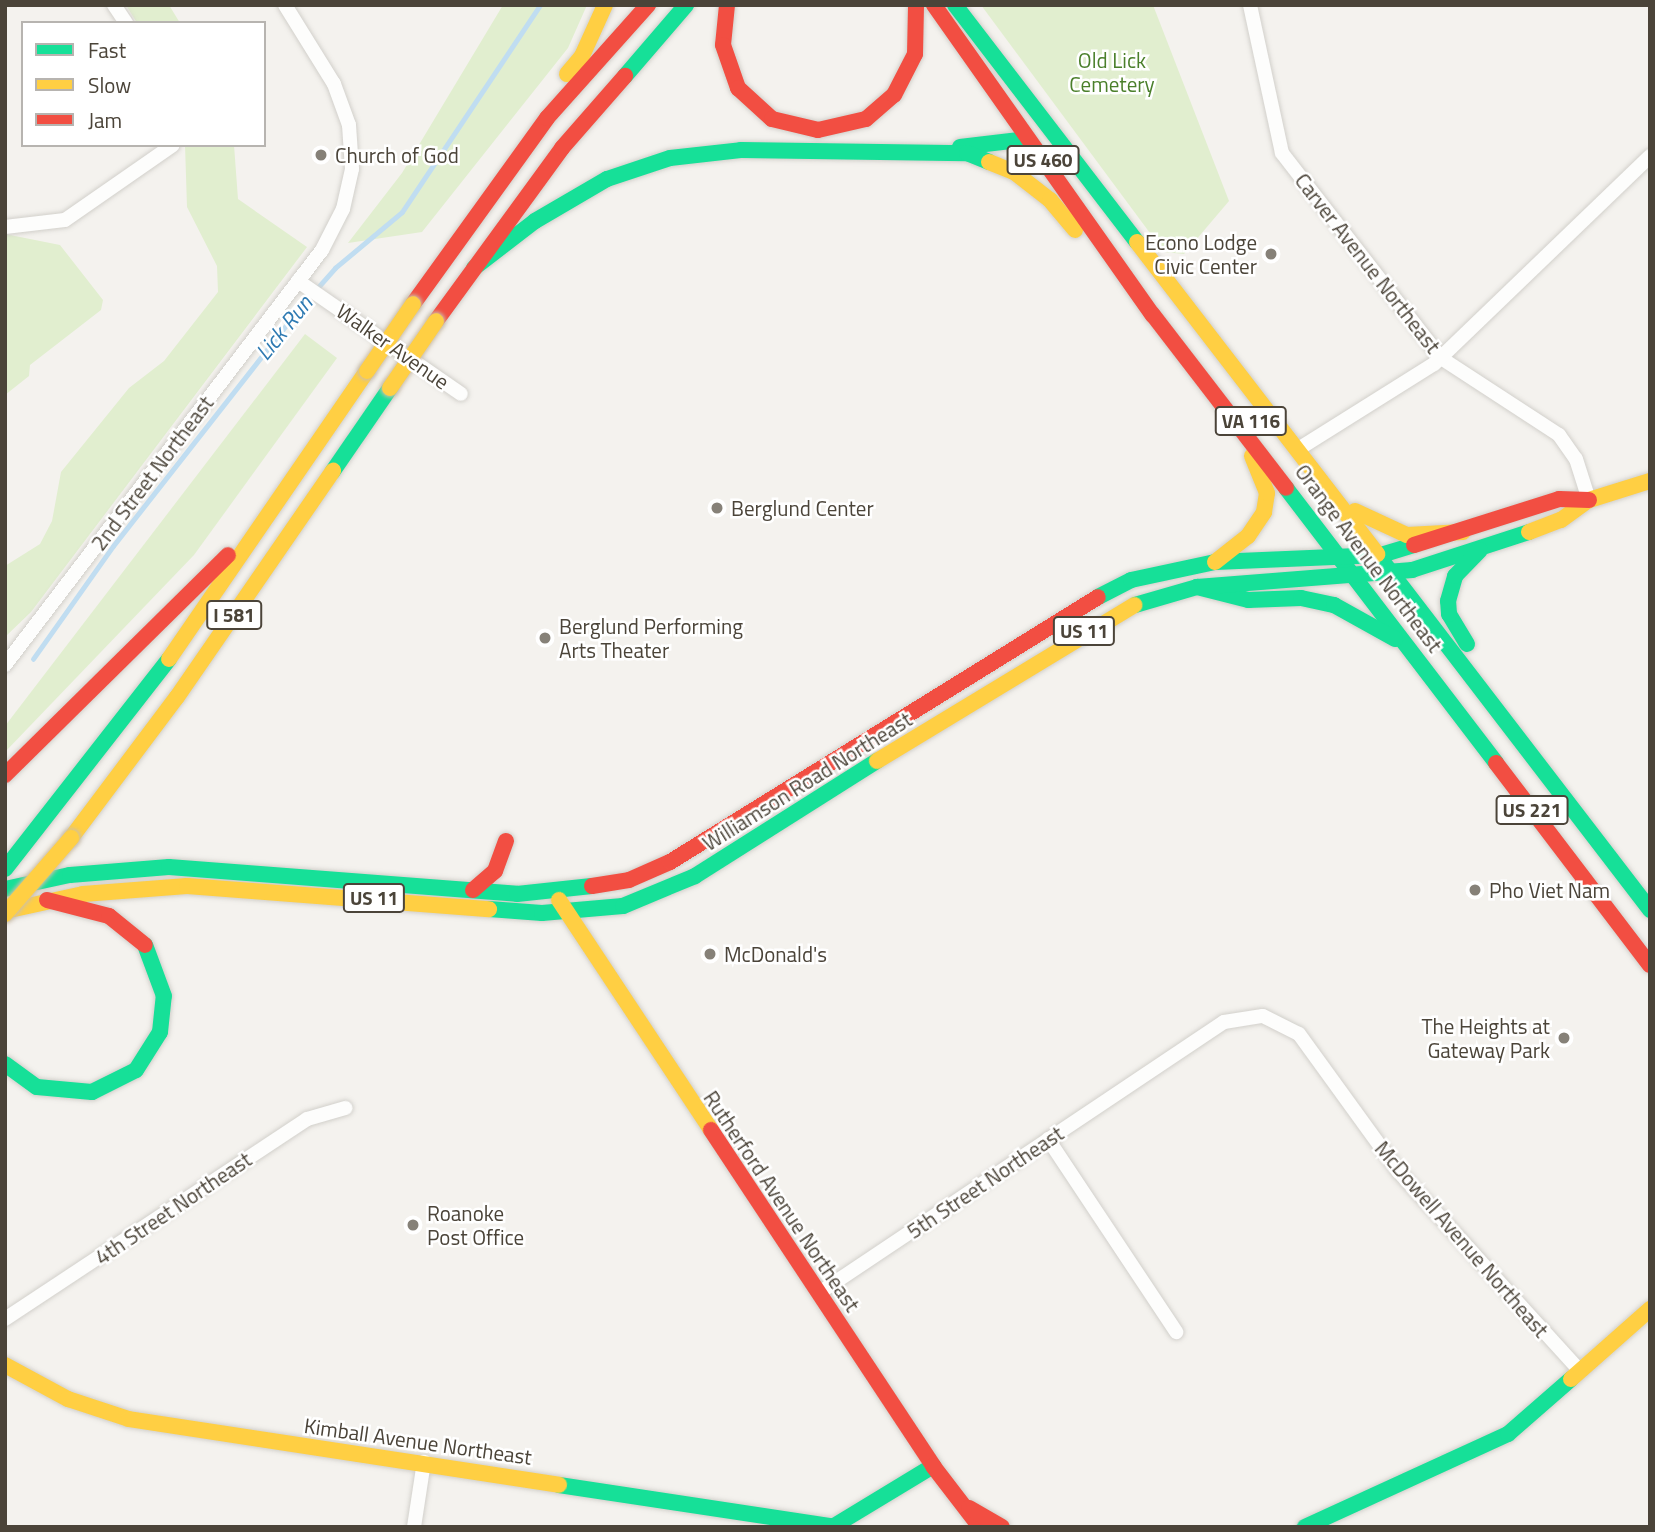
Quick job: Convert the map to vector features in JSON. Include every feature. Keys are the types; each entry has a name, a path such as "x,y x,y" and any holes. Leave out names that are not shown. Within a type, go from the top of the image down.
{"main road":[{"path":"547,118 558,85 582,56 605,5"},
{"name":"I 581","path":"5,869 147,691 413,304 547,118 648,5"},
{"name":"I 581","path":"5,913 71,838 177,697 436,321 562,148 686,5"},
{"path":"727,5 723,45 738,88 772,119 818,130 866,119 894,95 915,54 916,5"},
{"name":"Orange Avenue Northeast","path":"934,5 1153,315 1365,577 1415,654 1650,965"},
{"name":"Orange Avenue Northeast","path":"955,5 1340,500 1650,910"},
{"path":"474,268 585,190 670,158 741,150 938,150 1028,139"},
{"path":"938,150 993,161 1035,188 1123,290 1153,315"},
{"name":"VA 116","path":"1136,292 1163,308 1350,558"},
{"name":"VA 116","path":"1215,562 1257,525 1267,493 1262,470 1219,398"},
{"name":"Williamson Road Northeast","path":"5,913 47,900 139,888 224,886 567,913 623,906 677,886 1108,617 1155,597 1198,587 1396,574 1480,550 1562,520 1590,500 1650,481"},
{"name":"Williamson Road Northeast","path":"5,889 70,875 169,867 473,890 555,893 650,872 1106,591 1163,570 1215,562 1381,555 1463,532 1559,499 1590,500"},
{"path":"1340,500 1390,531 1463,532"},
{"path":"5,775 264,521"},
{"path":"1480,550 1455,576 1449,614 1499,687 1517,736"},
{"path":"1198,587 1248,600 1301,598 1334,605 1415,654"},
{"path":"473,890 495,870 506,841"},
{"name":"Rutherford Avenue Northeast","path":"555,893 933,1466 980,1527"},
{"path":"5,1065 37,1087 92,1092 136,1070 160,1032 164,996 148,947 109,916 47,900"},
{"path":"1304,1527 1484,1449 1580,1371 1650,1308"},
{"name":"Kimball Avenue Northeast","path":"5,1365 68,1399 129,1419 835,1526 933,1466"},
{"path":"965,1506 1002,1527"}],"street":[{"path":"114,5 125,21"},
{"name":"2nd Street Northeast","path":"5,665 314,291 343,209 352,142 334,84 285,5"},
{"name":"Carver Avenue Northeast","path":"1251,5 1282,153 1441,358 1559,435 1576,459 1590,500"},
{"path":"5,227 65,220 170,147"},
{"path":"1300,448 1441,358 1650,156"},
{"name":"Walker Avenue","path":"314,291 461,394"},
{"name":"McDowell Avenue Northeast","path":"1152,1070 1237,1017 1263,1016 1290,1026 1399,1172 1580,1371"},
{"name":"5th Street Northeast","path":"818,1293 1152,1070"},
{"name":"4th Street Northeast","path":"5,1319 307,1119 345,1108"},
{"path":"1048,1139 1176,1332"},
{"path":"414,1527 424,1462"}],"green space":[{"path":"126,5 169,5 179,21 136,21"},
{"path":"503,5 587,5 568,48 422,232 348,243 402,173"},
{"name":"Old Lick Cemetery","path":"981,5 1153,5 1229,201 1184,254 1164,252"},
{"path":"185,147 234,147 238,199 307,247 31,612 5,637 5,566 40,544 52,521 61,472 129,388 164,361 218,292 217,266 187,207"},
{"path":"5,234 60,245 103,300 101,310 30,365 29,376 5,395"},
{"path":"305,334 337,358 194,555 5,752 5,726"}],"waterway":[{"name":"Lick Run","path":"33,659 113,546 298,310 335,268 402,212 540,5"}],"traffic: fast":[{"path":"625,76 686,5"},
{"path":"955,5 1137,242"},
{"path":"960,147 1028,139"},
{"path":"474,268 535,221 607,179 670,158 741,150 967,153 989,162"},
{"path":"333,471 390,388"},
{"path":"1286,488 1496,763"},
{"path":"1135,605 1197,587 1412,570 1529,532"},
{"path":"1098,597 1131,580 1215,562 1381,555 1414,545"},
{"path":"1467,644 1449,614 1448,601 1455,576 1480,550"},
{"path":"1377,554 1650,910"},
{"path":"1197,587 1248,600 1301,598 1334,605 1395,639"},
{"path":"5,869 169,659"},
{"path":"489,909 542,913 623,906 695,876 877,761"},
{"path":"5,889 70,875 169,867 517,894 592,886"},
{"path":"5,1064 37,1087 92,1092 136,1070 160,1032 164,996 145,945"},
{"path":"1305,1527 1508,1434 1571,1379"},
{"path":"834,1526 933,1466"},
{"path":"559,1485 836,1527"}],"traffic: slow":[{"path":"567,74 582,56 605,5"},
{"path":"989,162 1014,172 1050,200 1075,230"},
{"path":"1137,242 1377,554"},
{"path":"367,371 413,304"},
{"path":"390,388 436,321"},
{"path":"169,659 367,371"},
{"path":"1215,562 1248,536 1264,512 1267,493 1252,456"},
{"path":"71,838 177,697 333,471"},
{"path":"1529,532 1561,520 1589,500 1650,481"},
{"path":"1355,511 1407,535 1463,532"},
{"path":"877,761 1135,605"},
{"path":"5,914 71,838"},
{"path":"5,911 83,894 187,886 489,909"},
{"path":"559,900 711,1130"},
{"path":"1571,1379 1650,1309"},
{"path":"5,1365 68,1399 129,1419 559,1485"}],"traffic: jam":[{"path":"413,304 547,118 648,5"},
{"path":"727,5 723,45 738,88 772,119 818,130 866,119 894,95 915,54 916,5"},
{"path":"934,5 1153,315 1286,488"},
{"path":"436,321 562,148 625,76"},
{"path":"1414,545 1559,499 1589,500"},
{"path":"5,775 228,555"},
{"path":"592,886 629,880 670,862 1098,597"},
{"path":"1496,763 1650,965"},
{"path":"473,890 495,871 506,841"},
{"path":"47,900 109,916 145,945"},
{"path":"711,1130 933,1466 980,1527"},
{"path":"969,1508 1002,1527"}],"place":[{"name":"Church of God","path":"321,155"},
{"name":"Econo Lodge Civic Center","path":"1271,254"},
{"name":"Berglund Center","path":"717,508"},
{"name":"Berglund Performing Arts Theater","path":"545,638"},
{"name":"Pho Viet Nam","path":"1475,890"},
{"name":"McDonald's","path":"710,954"},
{"name":"The Heights at Gateway Park","path":"1564,1038"},
{"name":"Roanoke Post Office","path":"413,1225"}]}
